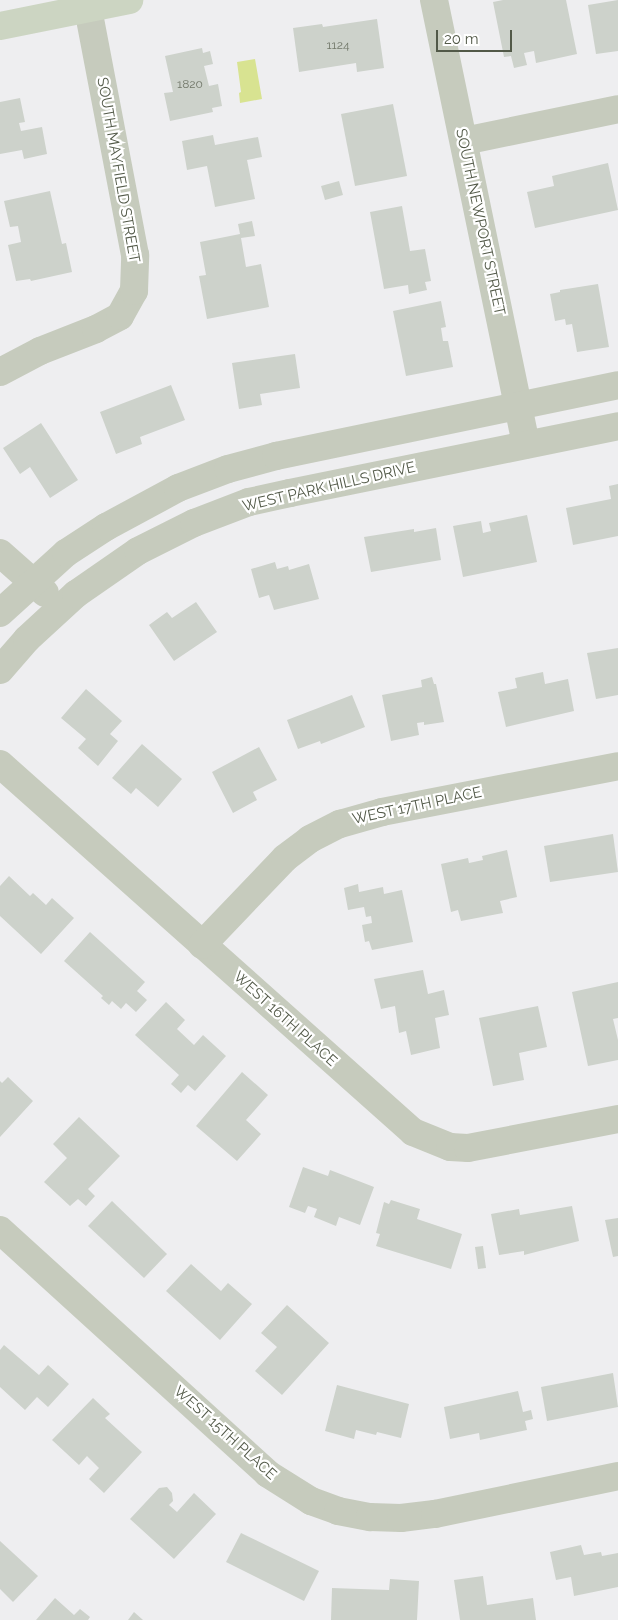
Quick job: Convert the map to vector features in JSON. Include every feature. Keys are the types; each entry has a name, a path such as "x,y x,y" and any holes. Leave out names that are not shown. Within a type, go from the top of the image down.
{"street":[{"path":"0,26 129,0"},
{"name":"SOUTH NEWPORT STREET","path":"434,0 526,445"},
{"name":"SOUTH MAYFIELD STREET","path":"0,372 40,351 96,329 120,316 134,291 134,255 88,9"},
{"path":"464,141 618,109"},
{"path":"0,613 32,581 66,553 141,506 178,488 228,469 276,456 618,385"},
{"name":"WEST PARK HILLS DRIVE","path":"0,670 27,639 76,594 138,551 194,523 249,502 618,426"},
{"path":"0,553 62,607"},
{"name":"WEST 16TH PLACE","path":"0,764 413,1132 450,1147 468,1148 618,1119"},
{"name":"WEST 17TH PLACE","path":"202,944 285,858 310,839 340,824 382,812 618,766"},
{"name":"WEST 15TH PLACE","path":"0,1230 268,1474 310,1500 338,1511 370,1517 401,1518 435,1514 618,1476"}],"shaded area":[{"path":"255,59 262,99 240,103 239,93 241,92 237,62"}],"building":[{"path":"503,0 566,0 577,54 536,63 534,51 524,53 527,65 514,68 511,56 504,57 493,2"},
{"path":"618,0 618,51 596,54 588,5"},
{"path":"377,19 384,68 357,72 356,63 299,72 293,28 322,24 323,27"},
{"path":"202,48 203,53 210,51 213,64 204,66 209,86 218,84 222,106 212,108 213,112 170,121 164,93 173,92 165,56"},
{"path":"20,98 25,122 19,123 21,131 42,127 47,154 24,159 22,150 0,154 0,102"},
{"path":"393,104 407,176 355,186 341,114"},
{"path":"213,135 215,145 258,137 262,157 247,160 255,199 215,207 207,166 187,170 182,141"},
{"path":"608,163 618,210 535,228 527,192 554,186 552,176"},
{"path":"339,181 343,195 325,200 321,186"},
{"path":"50,191 62,244 66,243 72,272 31,281 30,279 16,281 8,245 21,242 18,226 10,227 4,201"},
{"path":"402,206 410,251 425,249 431,281 425,282 427,290 409,294 408,285 384,289 370,212"},
{"path":"252,221 255,236 241,238 246,267 261,264 269,307 207,319 199,276 206,275 200,242 240,234 238,224"},
{"path":"598,284 609,347 577,352 572,324 566,325 565,319 555,321 550,294 560,292 560,290"},
{"path":"441,301 446,327 441,328 443,341 448,341 453,367 406,376 393,311"},
{"path":"295,354 300,388 260,394 262,405 239,409 232,363"},
{"path":"171,385 185,420 140,437 142,444 116,454 100,412"},
{"path":"41,423 78,480 50,498 30,467 20,474 3,448"},
{"path":"618,484 618,536 573,545 566,508 611,499 609,486"},
{"path":"527,515 537,562 463,577 453,526 481,521 483,533 491,531 489,523"},
{"path":"436,528 441,560 371,572 364,537 414,529 414,532"},
{"path":"275,562 277,569 288,566 289,570 309,564 319,599 274,610 269,595 259,598 251,569"},
{"path":"196,602 217,632 174,661 149,625 167,612 172,618"},
{"path":"618,648 618,695 596,699 587,653"},
{"path":"543,672 545,684 568,679 574,711 506,727 498,692 517,688 515,678"},
{"path":"432,677 434,684 436,684 444,722 424,725 424,722 417,723 419,735 391,741 382,695 422,687 421,680"},
{"path":"86,689 122,721 110,734 118,741 98,766 78,748 86,739 61,718"},
{"path":"352,695 365,727 321,744 320,741 298,749 287,720"},
{"path":"142,744 182,779 158,807 136,788 131,794 112,778"},
{"path":"259,747 277,780 253,792 257,800 233,813 212,772"},
{"path":"613,834 618,872 550,882 544,846"},
{"path":"507,850 517,897 500,901 503,913 461,921 458,910 451,912 441,864 468,858 469,863 483,860 482,856"},
{"path":"9,876 30,896 33,893 46,905 52,898 74,918 41,954 0,916 0,886"},
{"path":"358,884 359,892 383,887 384,894 402,890 413,942 372,950 369,941 365,942 362,925 372,923 371,916 366,917 364,907 348,910 344,888"},
{"path":"90,932 145,982 137,991 147,1000 136,1012 126,1003 121,1009 112,1001 109,1005 101,998 103,996 64,961"},
{"path":"423,970 428,994 444,990 449,1015 435,1018 440,1048 411,1055 406,1031 399,1033 395,1006 381,1009 374,979"},
{"path":"618,982 618,1018 613,1019 618,1040 618,1060 588,1066 572,992"},
{"path":"166,1002 185,1020 177,1029 194,1045 203,1035 226,1056 195,1091 188,1085 181,1093 171,1084 179,1075 135,1035"},
{"path":"538,1006 547,1047 519,1053 524,1080 493,1086 479,1018"},
{"path":"242,1072 268,1095 246,1120 261,1134 237,1161 196,1126"},
{"path":"8,1077 33,1101 0,1137 0,1081 2,1083"},
{"path":"79,1117 120,1156 88,1189 95,1196 86,1206 78,1199 70,1206 44,1182 67,1158 53,1144"},
{"path":"303,1167 328,1176 330,1170 374,1187 360,1225 339,1217 336,1226 314,1217 317,1209 308,1206 305,1213 289,1207"},
{"path":"391,1200 420,1209 417,1219 462,1234 451,1269 376,1246 380,1234 376,1233 384,1202 389,1204"},
{"path":"112,1201 167,1254 144,1278 88,1226"},
{"path":"572,1206 579,1241 524,1255 524,1251 499,1255 491,1214 519,1209 520,1215"},
{"path":"618,1218 618,1256 613,1257 605,1220"},
{"path":"483,1246 486,1268 478,1269 475,1247"},
{"path":"191,1264 221,1291 228,1283 252,1304 220,1340 166,1291"},
{"path":"287,1305 329,1343 282,1395 255,1371 277,1347 261,1333"},
{"path":"4,1345 39,1375 48,1365 69,1384 48,1407 37,1397 25,1410 0,1387 0,1350"},
{"path":"613,1373 618,1407 547,1421 541,1387"},
{"path":"337,1385 409,1404 401,1438 377,1432 376,1435 356,1430 354,1439 325,1431"},
{"path":"518,1391 523,1412 531,1410 533,1419 525,1421 527,1430 480,1440 479,1433 450,1439 444,1407"},
{"path":"93,1398 110,1414 105,1418 142,1452 104,1493 89,1479 99,1468 87,1456 79,1465 52,1440"},
{"path":"167,1487 172,1493 173,1501 169,1505 177,1512 194,1493 216,1514 174,1559 130,1519 159,1488"},
{"path":"241,1533 319,1571 304,1601 226,1562"},
{"path":"0,1541 38,1576 13,1602 0,1589"},
{"path":"581,1545 584,1555 601,1552 602,1556 618,1553 618,1587 574,1596 571,1577 556,1580 550,1552"},
{"path":"483,1576 487,1605 533,1598 536,1620 460,1620 454,1580"},
{"path":"390,1579 419,1581 417,1620 331,1620 332,1588 389,1590"},
{"path":"55,1598 74,1615 80,1609 90,1617 88,1620 36,1620"},
{"path":"134,1612 143,1620 128,1620"}]}
